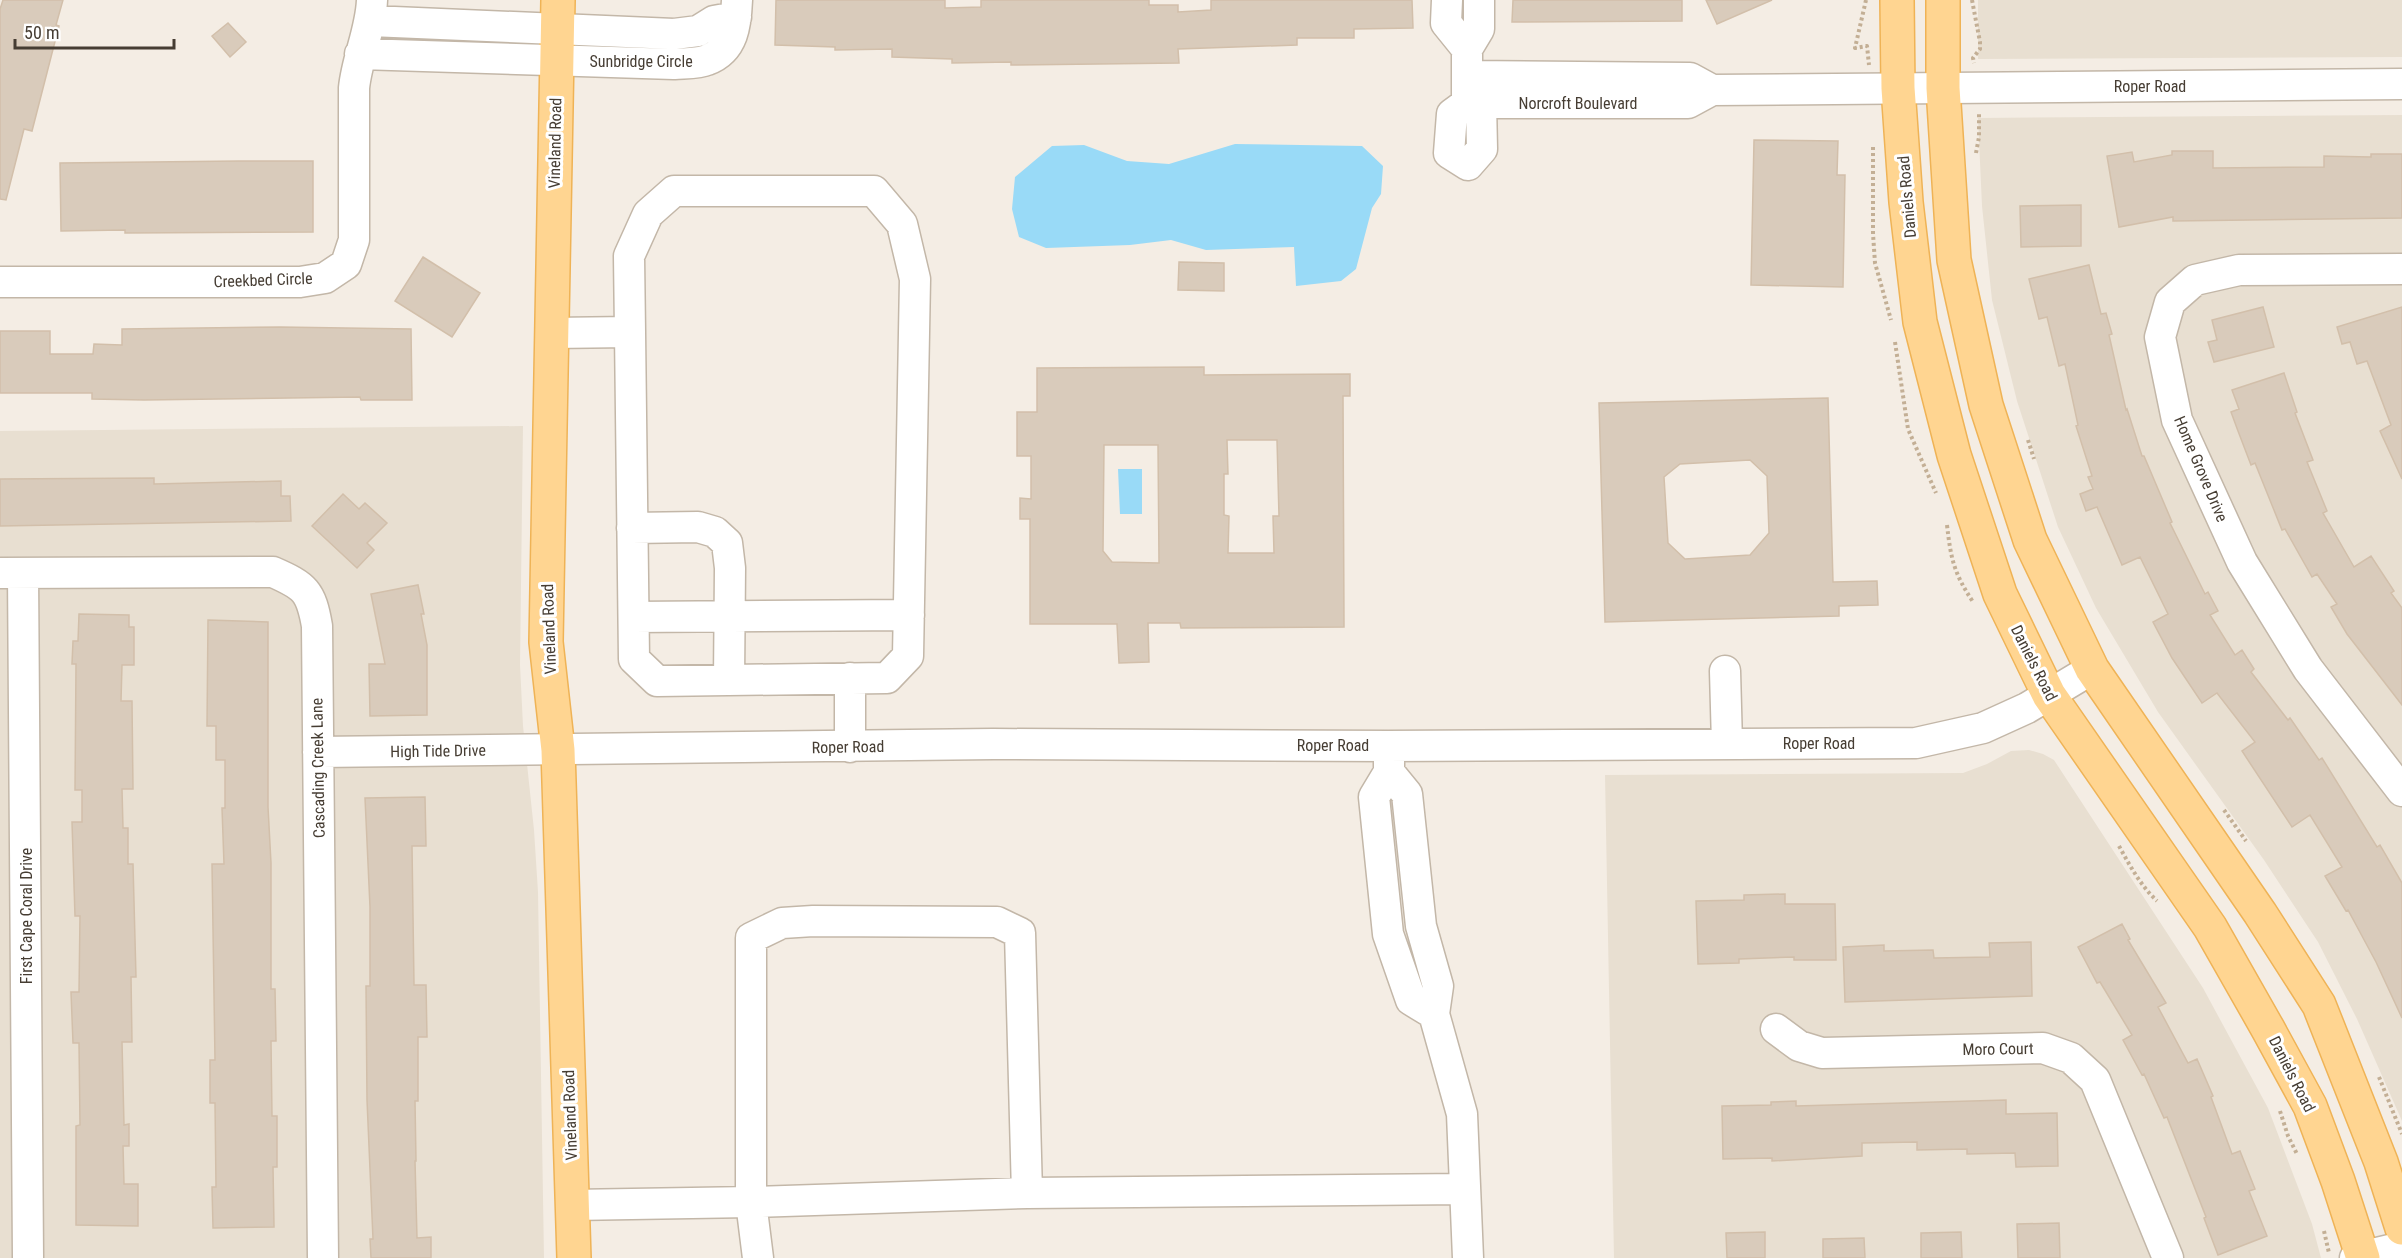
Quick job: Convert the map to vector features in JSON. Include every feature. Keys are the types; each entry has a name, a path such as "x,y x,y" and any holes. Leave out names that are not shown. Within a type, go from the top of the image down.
{"main road":[{"name":"Daniels Road","path":"1897,0 1898,88 1906,202 1920,322 1954,455 2000,594 2049,695 2210,927 2310,1106 2338,1181 2360,1257"},
{"path":"1943,0 1943,88 1954,261 1986,405 2030,540 2092,669 2260,913 2319,1005 2381,1162 2402,1228"},
{"name":"Vineland Road","path":"558,14 546,642 558,750 574,1258"}],"street":[{"path":"1447,0 1446,23 1470,83"},
{"path":"1470,83 1479,29 1479,0"},
{"name":"Sunbridge Circle","path":"558,14 674,34 698,31 736,9"},
{"name":"Sunbridge Circle","path":"556,59 674,64 707,60 721,52 733,36 736,9"},
{"name":"Creekbed Circle","path":"0,282 300,282 325,278 346,264 354,240 354,88 371,10 437,22 558,14"},
{"path":"436,56 437,22"},
{"path":"674,34 674,64"},
{"path":"360,54 556,59"},
{"name":"Norcroft Boulevard","path":"1470,83 1690,78 1712,90 1898,88"},
{"name":"Roper Road","path":"1898,88 2402,84"},
{"path":"674,191 874,191 902,224 915,279 908,656 887,678 657,681 634,659 630,332 629,256 648,214 674,191"},
{"name":"Home Grove Drive","path":"2402,269 2239,270 2195,280 2170,302 2160,337 2177,420 2242,562 2308,669 2402,791"},
{"path":"552,333 630,332"},
{"path":"632,528 698,527 715,532 727,543 731,616 729,680"},
{"name":"Cascading Creek Lane","path":"11,573 273,572 299,584 313,602 317,626 323,1258"},
{"name":"First Cape Coral Drive","path":"11,573 28,1258"},
{"path":"634,617 909,615"},
{"name":"Roper Road","path":"558,750 993,744 1389,759 1727,744 1916,743 1983,728 2049,695 2092,669"},
{"path":"1725,671 1727,744"},
{"path":"850,678 850,747"},
{"name":"High Tide Drive","path":"318,752 558,750"},
{"path":"1389,759 1407,794 1421,926 1438,986 1434,1014 1462,1114 1468,1258"},
{"path":"1389,759 1374,797 1388,934 1411,999 1434,1014"},
{"path":"758,1258 751,1202 751,938 782,923 813,921 997,922 1020,933 1027,1193"},
{"path":"1388,934 1421,926"},
{"name":"Moro Court","path":"1776,1029 1799,1046 1822,1053 2043,1048 2071,1058 2095,1080 2168,1258"},
{"path":"572,1205 1027,1193 1465,1189"},
{"path":"2360,1257 2402,1247"}],"path":[{"path":"1972,0 1980,42 1980,49 1973,58 1979,137 1975,157"},
{"path":"2027,439 2037,470"},
{"path":"2222,808 2247,842"},
{"path":"2376,1072 2402,1134"}],"shaded area":[{"path":"1978,0 2402,0 2402,57 1978,59"},
{"path":"2402,115 2402,1121 2357,1019 2318,942 2264,860 2158,712 2096,608 2058,527 2017,401 1992,300 1982,206 1978,118"},
{"path":"523,426 520,665 523,726 538,892 544,1258 0,1258 0,431"},
{"path":"2029,750 2054,760 2203,988 2268,1108 2312,1224 2321,1258 1614,1258 1605,775 1963,773 1987,764 2011,751"}],"water":[{"path":"1235,144 1362,146 1383,166 1381,194 1372,208 1356,269 1341,281 1296,286 1294,247 1206,250 1171,240 1130,245 1046,248 1019,237 1012,209 1015,177 1052,146 1084,145 1127,161 1169,164"},
{"path":"1118,469 1142,469 1142,514 1120,514"}],"building":[{"path":"3,0 63,0 56,25 59,26 32,131 24,129 6,200 0,199 0,9"},
{"path":"776,0 945,0 945,8 981,7 981,0 1149,0 1149,5 1178,5 1178,12 1211,10 1211,0 1412,0 1413,28 1354,29 1354,38 1297,38 1297,45 1178,49 1179,63 1011,65 1011,62 952,63 952,59 892,57 892,49 835,50 835,47 775,45"},
{"path":"1513,0 1682,0 1682,21 1512,22"},
{"path":"1706,0 1772,0 1717,24"},
{"path":"228,23 246,42 230,57 212,36"},
{"path":"1754,140 1838,141 1837,175 1845,175 1843,287 1751,285"},
{"path":"2172,151 2213,151 2213,168 2324,167 2324,156 2371,157 2371,154 2402,154 2402,218 2173,221 2173,217 2119,227 2107,156 2132,152 2134,162 2172,155"},
{"path":"313,161 313,232 61,231 60,163"},
{"path":"2081,205 2081,246 2021,247 2020,206"},
{"path":"423,257 480,293 452,337 395,301"},
{"path":"1179,262 1224,263 1224,291 1178,290"},
{"path":"2089,265 2101,314 2106,313 2112,334 2109,335 2126,410 2142,456 2144,456 2172,522 2170,523 2205,594 2208,592 2218,611 2210,615 2235,655 2242,650 2254,669 2251,672 2288,720 2290,718 2319,760 2322,758 2377,847 2380,845 2402,883 2402,1018 2348,910 2346,911 2325,876 2342,867 2310,815 2292,827 2242,751 2255,742 2217,693 2202,703 2172,658 2153,622 2168,614 2140,557 2122,565 2097,507 2086,511 2080,494 2093,489 2088,477 2092,476 2076,426 2078,425 2065,364 2059,366 2047,317 2039,319 2029,279"},
{"path":"2263,307 2274,347 2214,362 2208,342 2217,340 2212,320"},
{"path":"2402,307 2402,479 2380,431 2391,425 2367,361 2357,364 2350,342 2342,344 2337,327"},
{"path":"280,327 411,329 412,400 361,400 360,397 144,400 92,399 92,393 0,393 0,331 50,331 50,354 93,354 94,344 122,345 122,329"},
{"path":"1204,367 1204,375 1350,374 1350,396 1343,396 1344,627 1181,628 1180,623 1148,623 1149,662 1119,663 1117,624 1030,624 1030,519 1020,519 1020,498 1031,499 1031,456 1017,456 1017,412 1037,412 1037,368","holes":["1227,440 1277,440 1279,516 1273,516 1274,553 1228,553 1229,516 1224,515 1224,474 1228,474","1104,445 1158,445 1159,563 1112,562 1103,551"]},
{"path":"2284,373 2297,412 2295,413 2313,460 2307,462 2327,511 2323,513 2354,567 2371,556 2394,591 2391,593 2402,608 2402,705 2347,634 2331,607 2337,604 2317,574 2312,577 2285,529 2282,530 2255,463 2251,465 2231,412 2239,409 2232,390"},
{"path":"1828,398 1833,582 1877,581 1878,605 1839,606 1839,616 1605,622 1599,403","holes":["1750,460 1767,476 1769,533 1750,555 1685,559 1668,543 1664,477 1680,464"]},
{"path":"154,478 154,484 281,481 281,496 290,496 291,521 0,526 0,479"},
{"path":"343,494 359,509 365,503 387,523 367,543 374,550 357,568 312,526"},
{"path":"418,585 427,645 427,715 370,716 369,664 385,664 371,594"},
{"path":"79,614 129,615 129,627 134,627 134,665 122,665 121,701 132,701 133,789 122,789 123,828 128,828 128,864 133,864 136,977 131,977 132,1042 122,1042 124,1125 129,1124 129,1146 123,1146 124,1184 138,1184 138,1226 76,1225 76,1126 80,1125 79,1043 73,1043 71,992 79,992 80,916 75,916 72,822 82,822 82,790 75,790 76,664 72,664 73,641 78,641"},
{"path":"208,620 268,622 271,989 275,989 276,1041 271,1041 272,1116 277,1116 277,1167 273,1167 274,1227 213,1228 212,1187 216,1187 215,1103 210,1103 210,1060 215,1060 212,864 224,864 222,808 225,808 225,760 216,760 216,726 207,726"},
{"path":"425,797 426,846 412,846 414,985 426,985 427,1037 418,1037 415,1161 417,1238 431,1237 431,1258 371,1258 370,1239 373,1239 367,1100 366,986 370,986 370,907 365,798"},
{"path":"1785,894 1785,904 1835,904 1836,960 1794,960 1794,957 1739,959 1739,963 1698,964 1696,901 1744,900 1744,895"},
{"path":"2122,924 2130,939 2128,940 2166,1003 2158,1007 2188,1063 2197,1059 2213,1096 2211,1097 2232,1154 2240,1151 2255,1189 2249,1191 2267,1236 2218,1255 2204,1218 2206,1217 2167,1117 2164,1118 2144,1074 2142,1075 2123,1040 2132,1035 2100,982 2097,983 2078,947"},
{"path":"2031,942 2032,996 1845,1002 1843,947 1884,945 1884,951 1933,950 1934,958 1990,957 1989,943"},
{"path":"2006,1100 2006,1114 2057,1113 2058,1166 2016,1167 2015,1153 1967,1154 1967,1149 1917,1150 1917,1142 1862,1143 1862,1156 1772,1161 1772,1158 1723,1159 1722,1106 1771,1105 1771,1102 1796,1101 1796,1106"},
{"path":"2059,1223 2060,1258 2018,1258 2017,1224"},
{"path":"1765,1232 1765,1258 1727,1258 1726,1233"},
{"path":"1961,1232 1962,1258 1921,1258 1921,1233"},
{"path":"1864,1238 1865,1258 1823,1258 1823,1239"}]}
